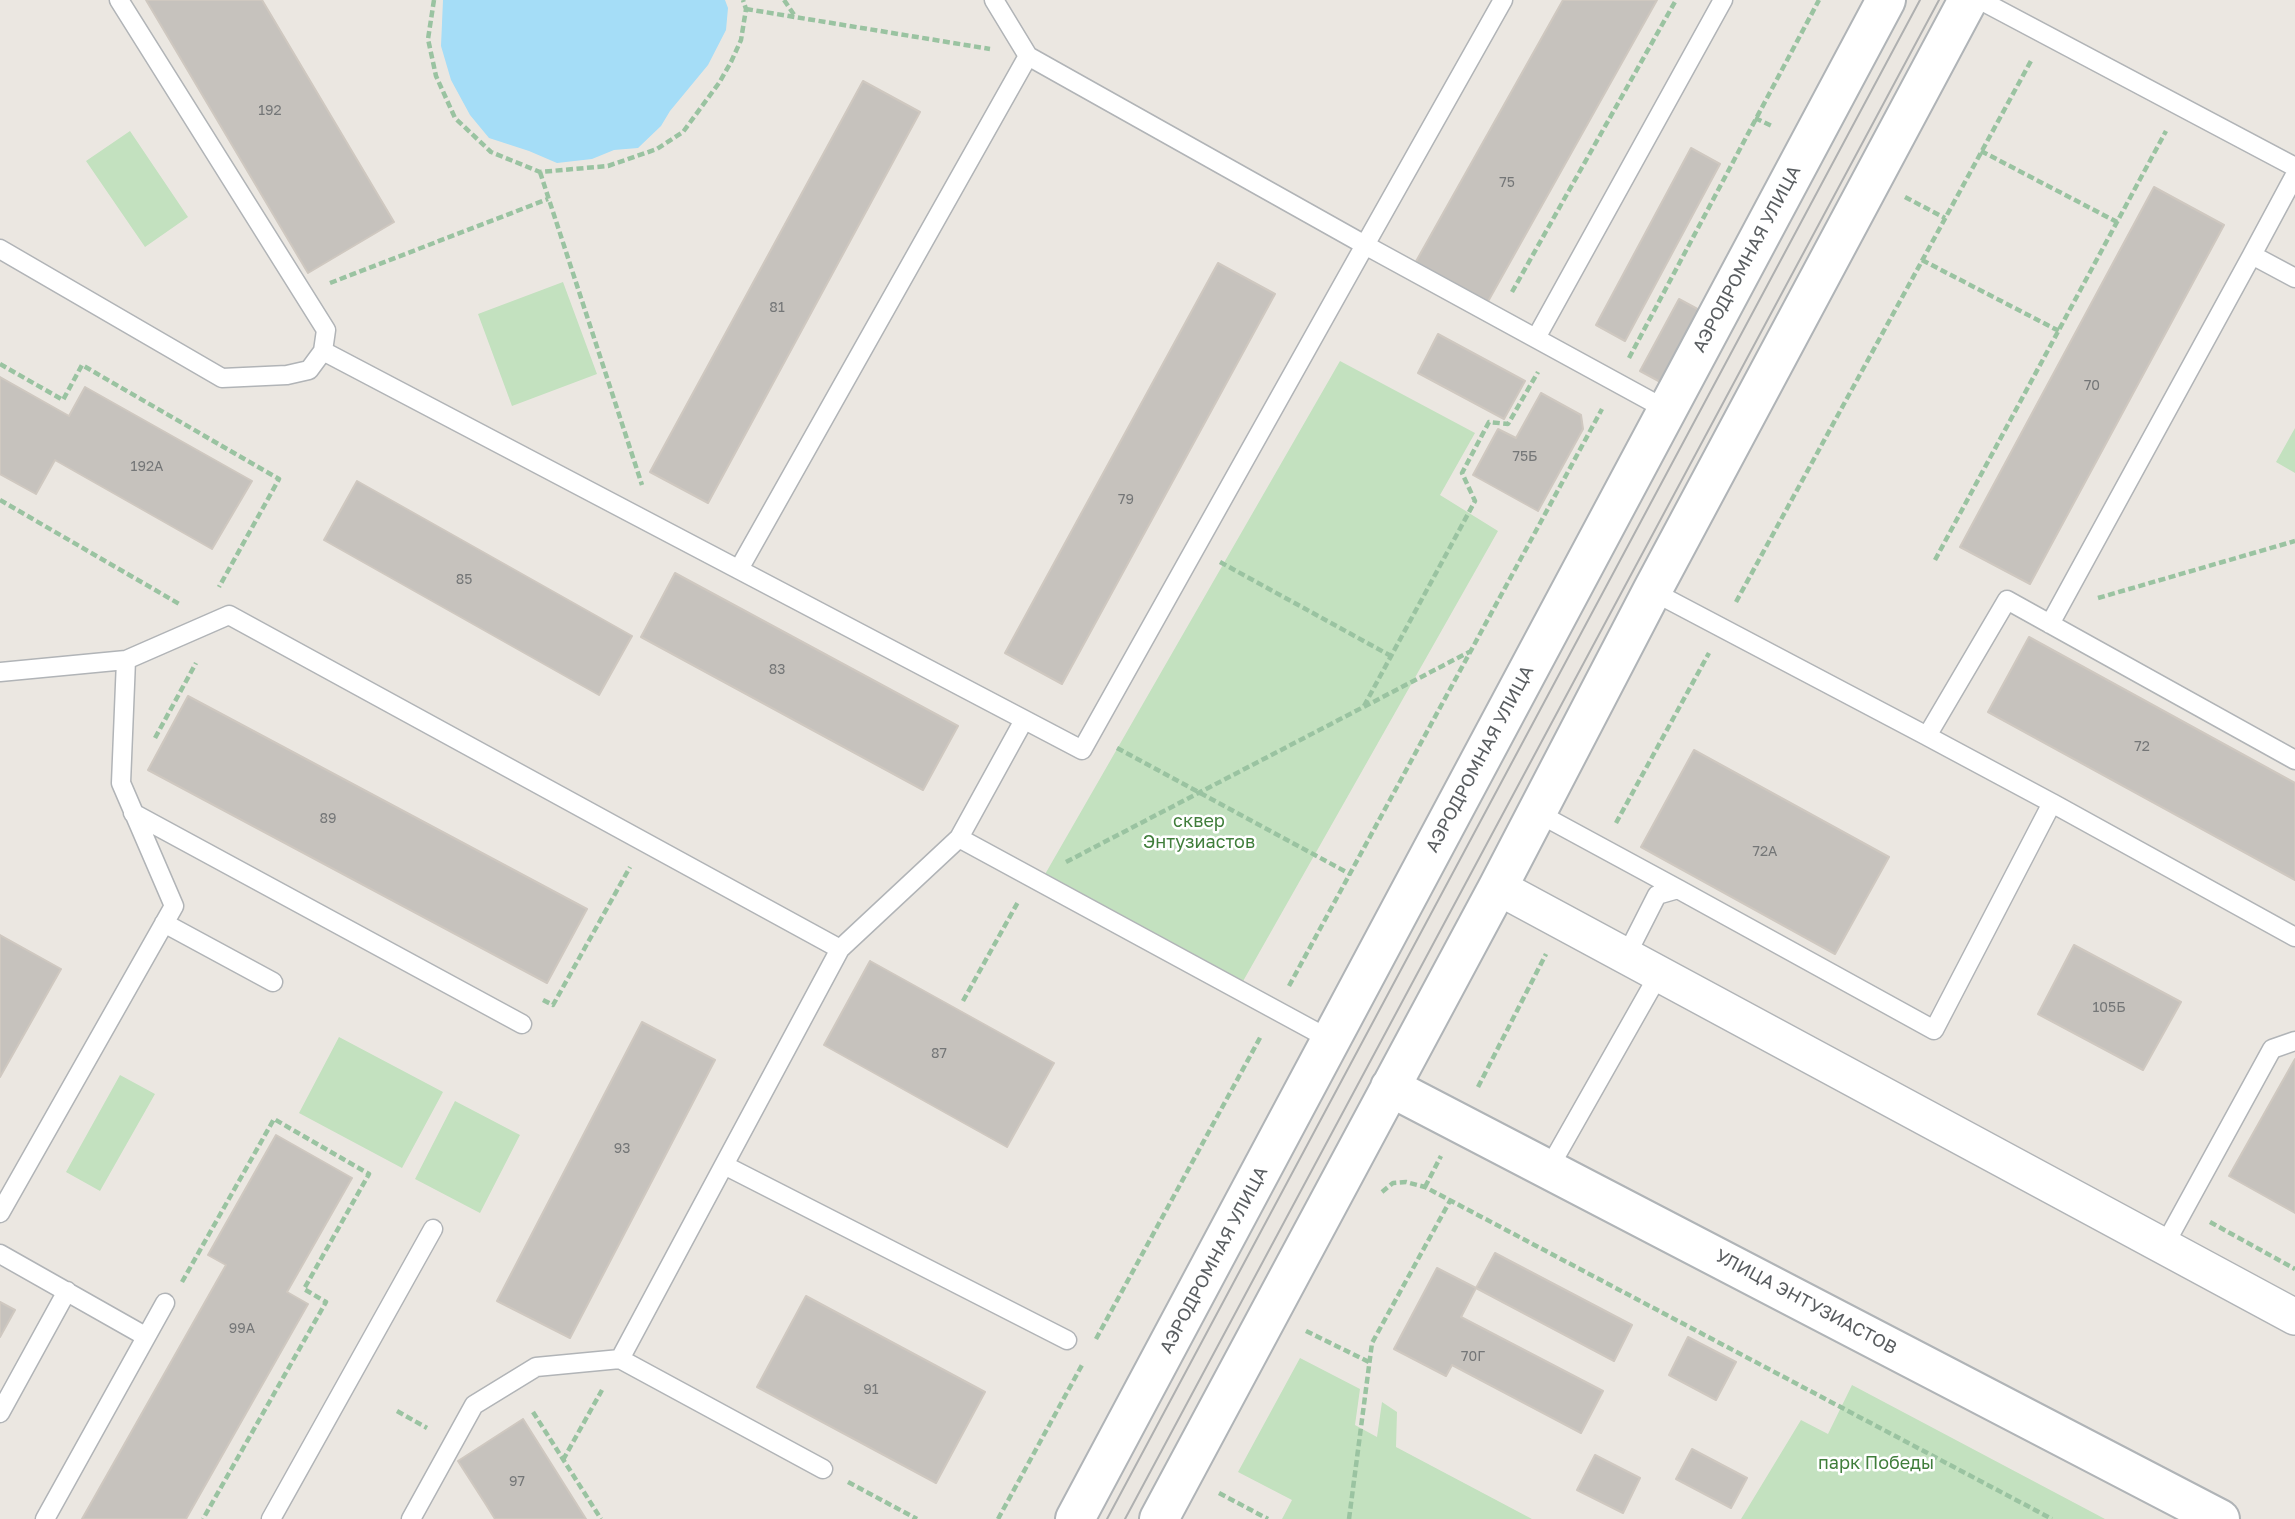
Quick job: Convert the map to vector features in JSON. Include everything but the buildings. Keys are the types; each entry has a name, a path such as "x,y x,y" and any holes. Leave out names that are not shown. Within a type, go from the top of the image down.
{"main road":[{"name":"АЭРОДРОМНАЯ УЛИЦА","path":"1075,1519 1886,0"},
{"path":"1159,1519 1498,887 1652,591 1968,0"},
{"name":"УЛИЦА ЭНТУЗИАСТОВ","path":"1390,1087 2220,1519"}],"street":[{"path":"1498,887 2295,1317"}],"lane":[{"path":"0,249 222,377 298,373 309,370 323,351 326,330 119,0"},
{"path":"994,0 1028,56 1667,410"},
{"path":"323,351 1082,750 1503,0"},
{"path":"1536,338 1723,0"},
{"path":"1980,0 2295,167"},
{"path":"739,569 1028,56"},
{"path":"2053,617 2295,174"},
{"path":"2252,255 2295,278"},
{"path":"1652,591 2052,803 2295,937"},
{"path":"1927,736 2007,600 2053,617 2295,760"},
{"path":"0,671 126,660 229,615 840,949"},
{"path":"0,1213 174,906 121,783 126,660"},
{"path":"620,1359 840,949 959,838 1024,720"},
{"path":"1536,812 1934,1030 2052,803"},
{"path":"134,813 522,1024"},
{"path":"959,838 1331,1040"},
{"path":"1626,956 1657,895 1678,889"},
{"path":"164,923 273,982"},
{"path":"1549,1168 1659,974"},
{"path":"2164,1246 2272,1049 2295,1041"},
{"path":"724,1165 1068,1340"},
{"path":"271,1519 433,1229"},
{"path":"0,1254 145,1336"},
{"path":"0,1413 67,1291"},
{"path":"45,1519 165,1303"},
{"path":"416,1516 474,1405 536,1367 620,1359 823,1469"}],"path":[{"path":"434,0 428,39 436,76 455,118 491,152 540,172 608,166 657,149 683,132 732,62 741,40 746,9 743,0"},
{"path":"784,0 795,17"},
{"path":"1498,317 1676,0"},
{"path":"1090,1350 1472,650 1819,0"},
{"path":"746,9 1028,56"},
{"path":"1602,848 2046,34"},
{"path":"1935,560 2180,106"},
{"path":"1982,152 2117,222"},
{"path":"540,172 655,526"},
{"path":"301,293 548,198"},
{"path":"1922,260 2059,331"},
{"path":"0,364 63,400 82,365 279,480 216,593"},
{"path":"1363,707 1475,501 1462,473 1489,422 1508,424 1538,372"},
{"path":"0,500 190,610"},
{"path":"2053,617 2295,541"},
{"path":"1195,548 1391,656"},
{"path":"963,1001 1033,879 1472,650"},
{"path":"152,743 198,661"},
{"path":"1091,734 1350,874"},
{"path":"541,999 553,1005 631,864"},
{"path":"1459,1123 1562,922"},
{"path":"178,1289 274,1119 369,1174 304,1289 326,1301 203,1519"},
{"path":"1425,1187 2052,1519"},
{"path":"1349,1519 1372,1343 1451,1199"},
{"path":"2185,1209 2295,1269"},
{"path":"1307,1331 1369,1362"},
{"path":"563,1460 620,1359"},
{"path":"998,1519 1084,1362"},
{"path":"533,1412 601,1519"},
{"path":"823,1469 917,1519"},
{"path":"1219,1493 1268,1519"}],"green space":[{"path":"130,131 188,217 145,247 86,161"},
{"path":"563,282 597,374 512,406 478,314"},
{"name":"сквер Энтузиастов","path":"1340,361 1475,433 1440,495 1498,531 1242,983 1044,876"},
{"path":"2295,428 2295,473 2276,462"},
{"path":"339,1037 443,1092 402,1168 299,1113"},
{"path":"120,1075 155,1094 100,1191 66,1172"},
{"path":"455,1101 520,1135 480,1213 415,1179"},
{"path":"1300,1358 1360,1389 1355,1425 1377,1437 1382,1402 1397,1412 1396,1447 1532,1519 1282,1519 1292,1500 1238,1472"},
{"name":"парк Победы","path":"1852,1385 2105,1519 1741,1519 1801,1420 1828,1434"}],"water":[{"path":"443,0 725,0 728,8 726,30 708,65 661,126 638,148 614,150 592,159 557,163 489,138 470,115 451,80 441,46"}],"tram line":[{"path":"1107,1519 1920,0"},
{"path":"1125,1519 1939,0"}]}
